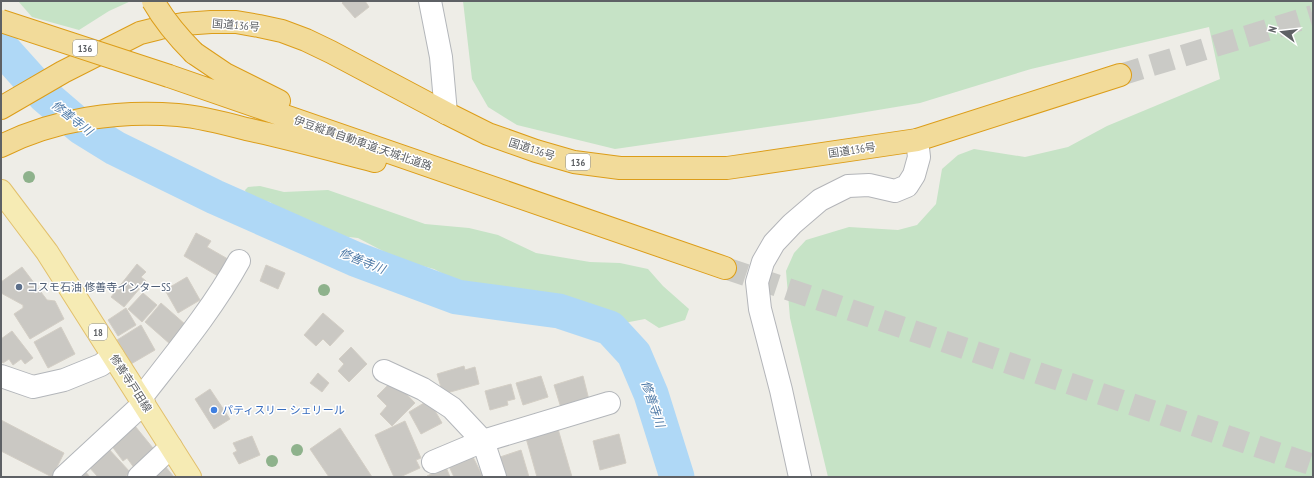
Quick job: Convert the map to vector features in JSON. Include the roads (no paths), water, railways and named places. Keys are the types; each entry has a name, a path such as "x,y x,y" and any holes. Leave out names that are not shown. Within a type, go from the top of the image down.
{"highway":[{"path":"153,1 177,36 194,53 225,74 295,108 435,162 470,180"},
{"name":"伊豆縦貫自動車道;天城北道路","path":"1,21 169,76 724,268"},
{"name":"国道136号","path":"1,108 63,72 140,34 183,24 236,22 282,31 306,40 488,134 536,151 574,162 620,168 727,168 917,140 1120,75"},
{"path":"1,146 34,132 89,118 150,114 178,116 208,120 510,194"}],"main road":[{"name":"修善寺戸田線","path":"1,191 47,252 190,477"}],"street":[{"path":"430,1 441,57 446,113"},
{"path":"800,477 781,390 760,309 757,282 763,262 774,243 792,224 820,200 848,186 869,185 895,191 907,186 914,175 919,157 917,140"},
{"path":"64,477 142,401 201,319 230,277 239,261"},
{"path":"1,376 33,387 64,380 101,365 113,356"},
{"path":"384,371 423,389 452,408 483,441 495,477"},
{"path":"433,462 483,441 609,403"},
{"path":"139,477 171,447"}],"waterway":[{"name":"修善寺川","path":"1,47 45,96 81,127 115,148 215,197 355,259 457,297 559,311 610,328 634,354 651,394 677,477"}],"tunnel":[{"path":"1120,75 1313,16"},
{"path":"725,268 1313,465"}],"place":[{"name":"コスモ石油 修善寺インターSS","path":"19,287"},
{"name":"パティスリー シェリール","path":"214,410"}]}
